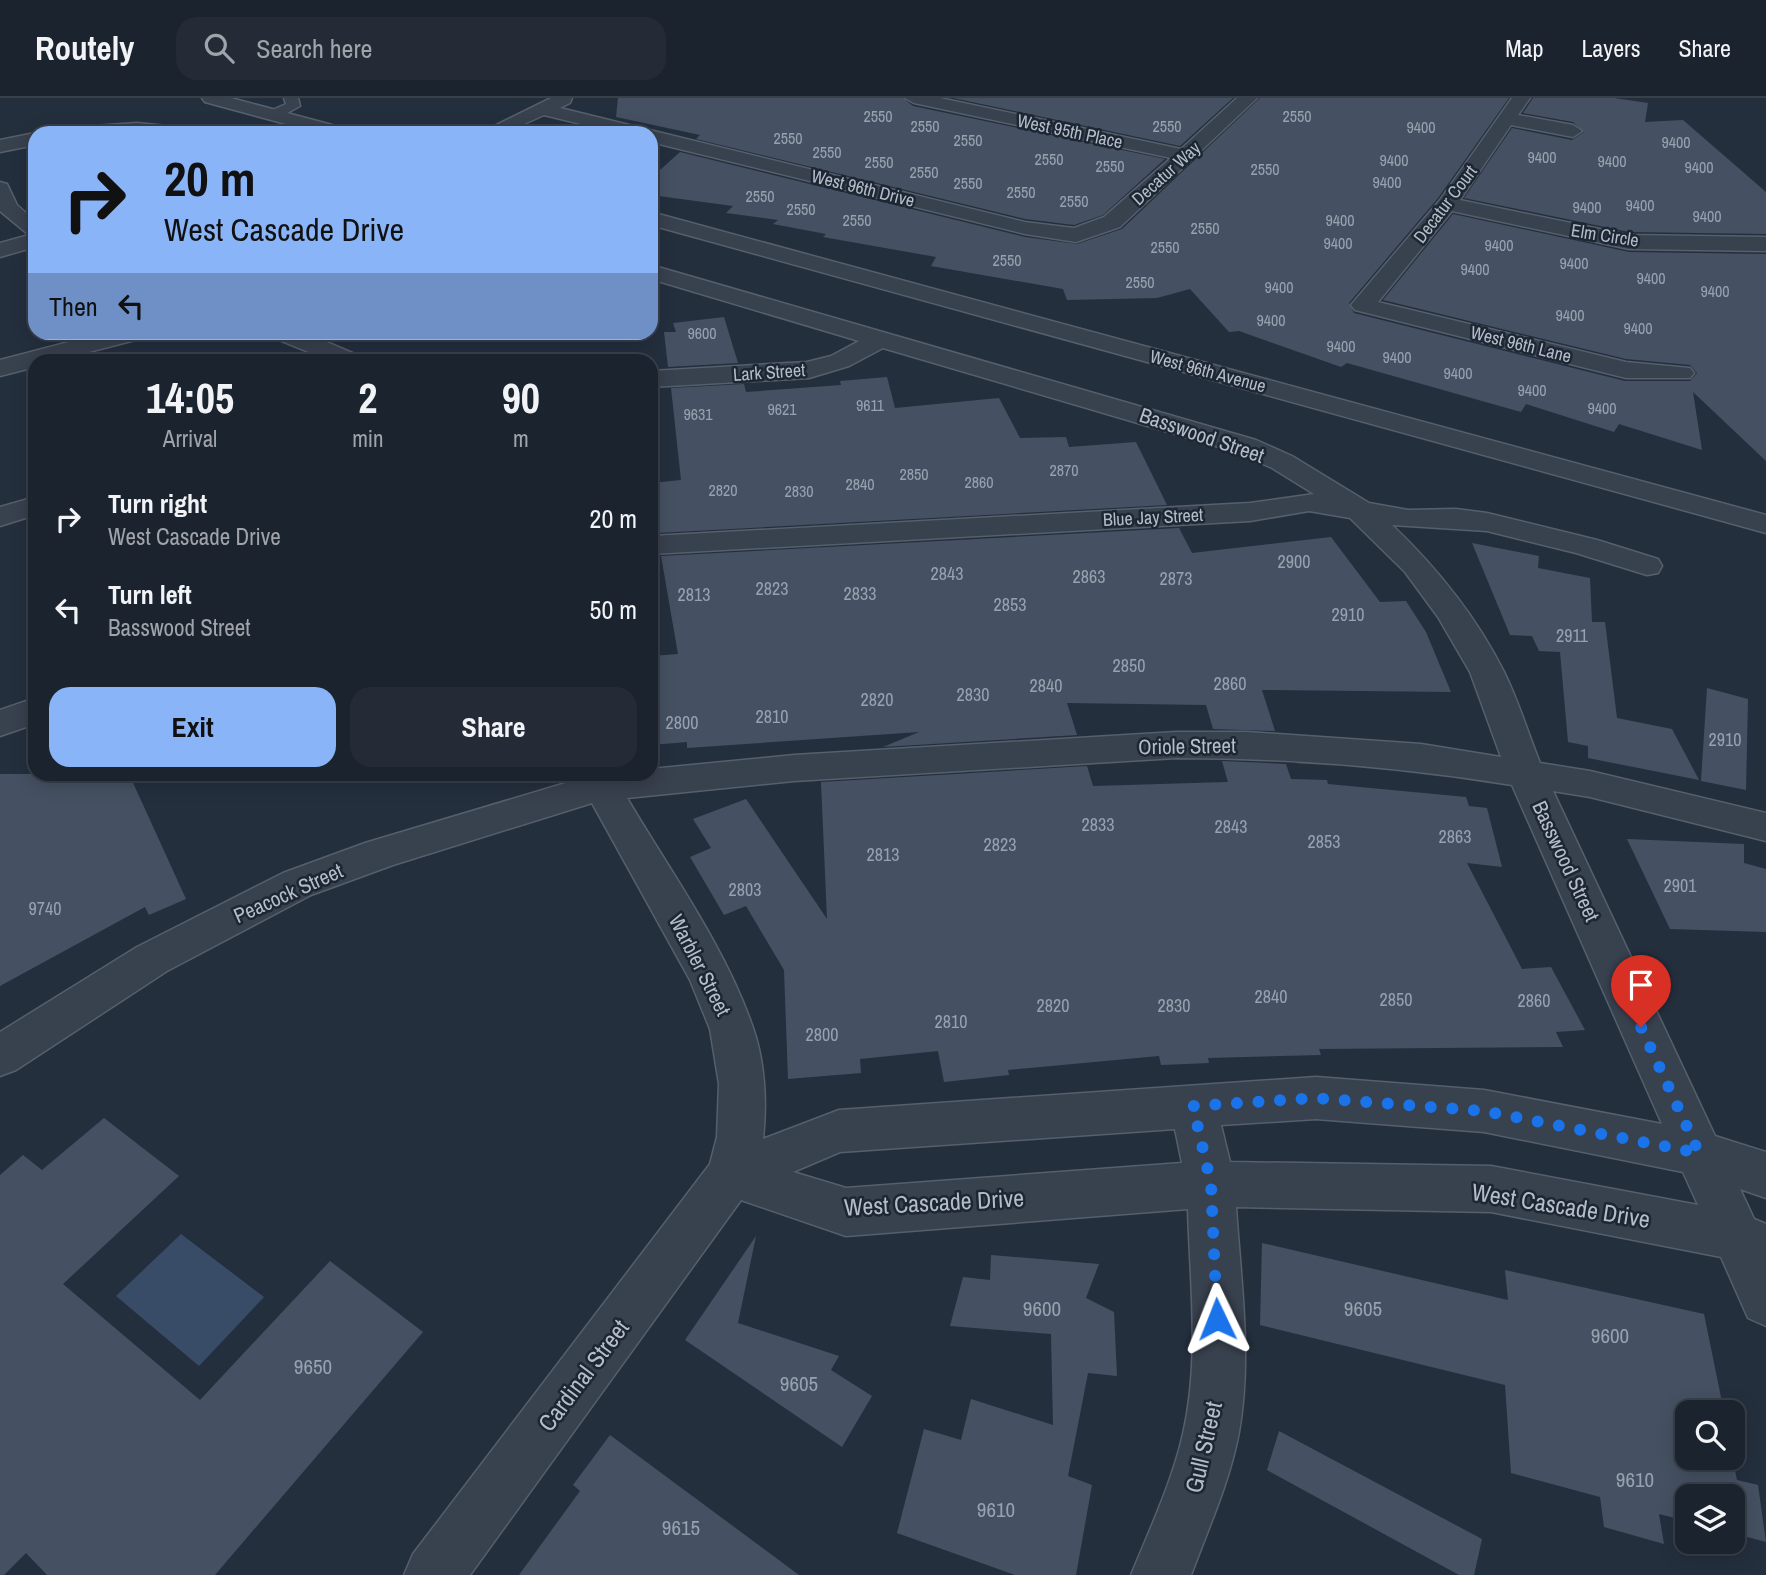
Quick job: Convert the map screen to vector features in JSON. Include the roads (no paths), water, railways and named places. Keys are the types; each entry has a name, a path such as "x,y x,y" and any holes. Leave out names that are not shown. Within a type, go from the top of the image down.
{"street":[{"path":"211,98 314,126"},
{"path":"504,126 566,98"},
{"name":"West 95th Place","path":"914,98 1184,155"},
{"name":"Decatur Way","path":"1076,235 1112,222 1248,98"},
{"name":"Decatur Court","path":"1363,305 1447,204 1521,98"},
{"path":"542,109 612,126"},
{"path":"1507,119 1573,131"},
{"name":"West 96th Drive","path":"658,137 1025,228 1076,235"},
{"path":"0,146 28,140"},
{"path":"0,188 3,203 16,218 28,226"},
{"name":"Elm Circle","path":"1447,204 1629,242 1766,244"},
{"name":"West 96th Avenue","path":"658,220 1766,524"},
{"path":"0,250 28,242"},
{"name":"Basswood Street","path":"658,274 1247,446 1282,462 1358,509 1416,565 1452,613 1486,672 1526,774 1730,1208 1766,1300"},
{"name":"West 96th Lane","path":"1363,305 1626,370 1681,373"},
{"name":"Lark Street","path":"658,379 809,370 840,361 880,339"},
{"path":"54,354 107,340"},
{"path":"300,340 334,354"},
{"path":"0,368 28,361"},
{"name":"Blue Jay Street","path":"658,545 1250,512 1309,502 1408,520 1456,518 1487,522 1586,546 1647,566"},
{"path":"0,517 28,508"},
{"path":"0,724 28,713"},
{"name":"Oriole Street","path":"658,776 1176,745 1247,745 1409,756 1590,784 1766,827"},
{"name":"Peacock Street","path":"0,1056 152,959 297,884 595,781"},
{"name":"Warbler Street","path":"599,781 709,975 732,1029 743,1084 740,1137 731,1174"},
{"name":"West Cascade Drive","path":"731,1174 839,1131 1315,1098 1484,1111 1730,1208"},
{"name":"Gull Street","path":"1161,1575 1189,1505 1213,1422 1219,1373 1211,1184 1193,1106"},
{"name":"West Cascade Drive","path":"731,1174 846,1212 1211,1184 1491,1189 1730,1208 1766,1175"},
{"name":"Cardinal Street","path":"434,1575 731,1174"}],"lane":[{"path":"273,115 293,106 290,98"}],"water":[{"path":"181,1234 264,1297 199,1366 116,1296"}]}
